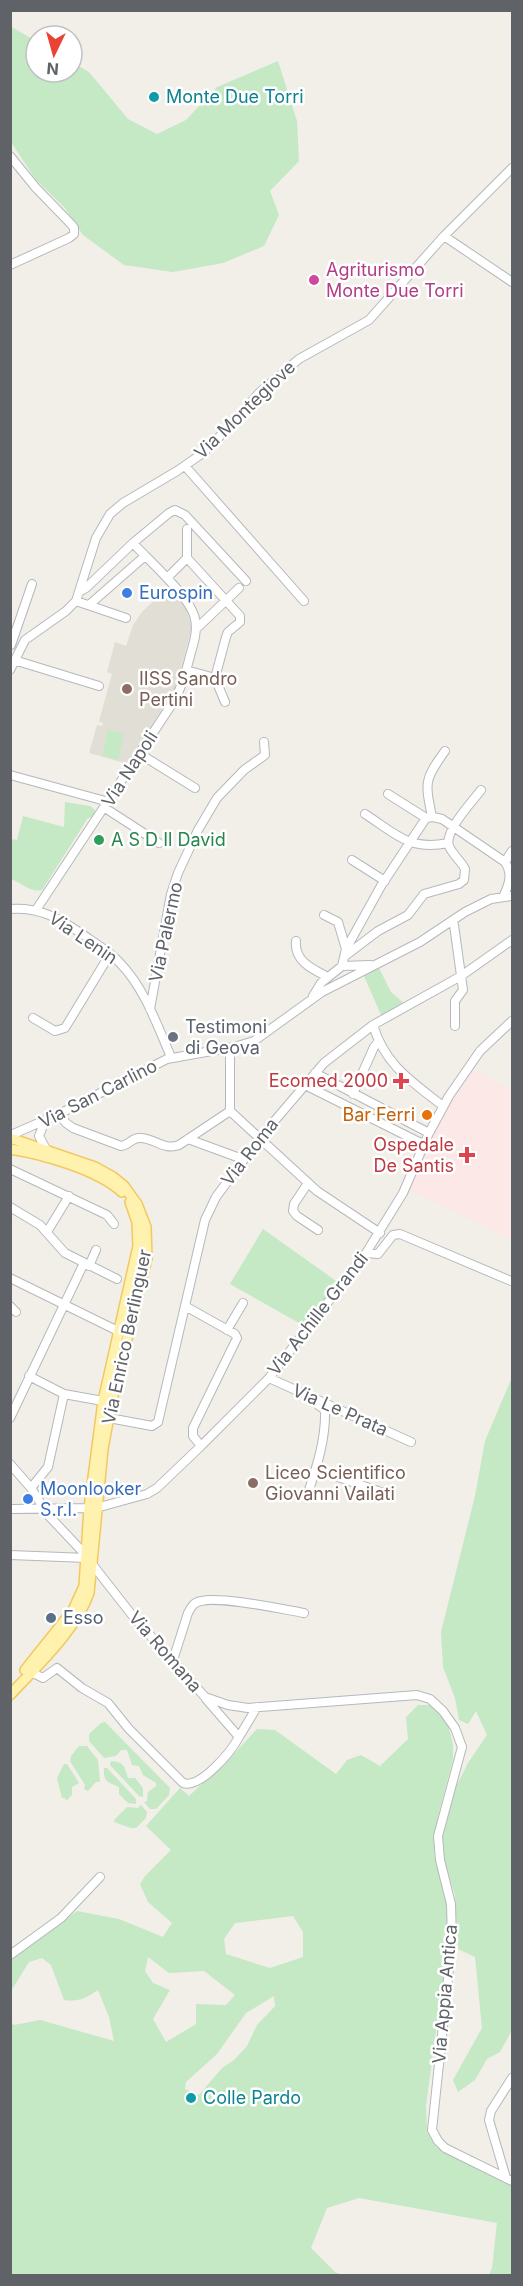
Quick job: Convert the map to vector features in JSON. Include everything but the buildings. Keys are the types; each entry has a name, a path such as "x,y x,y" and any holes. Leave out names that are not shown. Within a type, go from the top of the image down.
{"main road":[{"name":"Via Enrico Berlinguer","path":"11,1141 95,1167 119,1181 139,1207 146,1227 147,1258 109,1418 93,1508"},
{"name":"Via Enrico Berlinguer","path":"11,1141 35,1154 98,1175 119,1189 130,1202 137,1222 138,1241 114,1330 103,1401 93,1508"},
{"path":"10,1695 64,1634 80,1611 89,1589 93,1508"},
{"path":"10,1686 76,1606 84,1587 90,1562"}],"street":[{"path":"10,156 75,230 70,238 10,265"},
{"name":"Via Montegiove","path":"10,670 28,638 66,611 76,601 96,538 106,518 126,501 185,466 212,445 259,393 298,359 354,331 374,317 444,236 513,168"},
{"path":"444,236 513,282"},
{"path":"185,466 304,601"},
{"path":"80,592 170,512 178,510 246,581"},
{"path":"187,529 187,558 241,619 228,632 215,678 225,702"},
{"path":"133,543 191,608 195,616 196,629"},
{"path":"89,605 145,556"},
{"path":"167,579 187,558"},
{"path":"20,649 11,645 32,584"},
{"path":"196,629 239,588"},
{"path":"76,601 126,618"},
{"name":"Via Napoli","path":"36,910 176,698 186,670 196,629"},
{"path":"14,660 99,686"},
{"path":"186,670 215,678"},
{"name":"Via Palermo","path":"150,1009 171,894 178,873 198,830 218,798 244,770 265,755 264,742"},
{"path":"342,966 346,952 385,881 409,843 429,818 427,781 430,772 445,751"},
{"path":"140,754 195,788"},
{"path":"10,775 107,805 159,843"},
{"path":"346,952 410,913 424,894 463,882 466,871 448,843 453,826 481,790"},
{"path":"388,794 429,818 442,819 505,862 509,870 510,896"},
{"path":"365,814 409,843 432,846 448,843"},
{"path":"505,862 513,851"},
{"path":"352,860 385,881"},
{"name":"Via San Carlino","path":"11,1141 45,1121 171,1057 230,1048 259,1038 313,998 372,964 420,942 479,904 510,896"},
{"name":"Via Lenin","path":"10,909 36,910 63,921 110,954 129,974 150,1009 171,1057"},
{"path":"324,915 338,922 346,952"},
{"path":"454,925 463,991 455,999 455,1026"},
{"name":"Via Roma","path":"109,1418 150,1426 158,1422 209,1208 259,1139 315,1073 373,1025 461,976 513,940"},
{"path":"296,941 297,952 302,960 328,976"},
{"path":"33,1018 55,1031 63,1030 110,954"},
{"name":"Via San Carlino","path":"313,998 319,986 328,976 342,966 372,964"},
{"name":"Via Achille Grandi","path":"10,1509 93,1508 152,1491 201,1446 267,1380 366,1253 407,1186 442,1106 480,1052 513,1021"},
{"path":"373,1025 378,1042 398,1070 442,1106"},
{"path":"353,1094 378,1042"},
{"path":"230,1048 230,1111 308,1183 380,1233"},
{"path":"315,1073 429,1133"},
{"path":"305,1085 425,1145"},
{"path":"59,1114 64,1122 73,1128 121,1146 140,1138 174,1147 230,1111"},
{"path":"45,1121 39,1136 47,1151"},
{"path":"188,1139 237,1157"},
{"path":"10,1169 109,1216 114,1224"},
{"path":"308,1183 294,1204 293,1210 297,1216 318,1230"},
{"path":"47,1232 69,1196"},
{"path":"10,1207 31,1218 47,1232 59,1248 117,1280"},
{"path":"366,1253 378,1254 393,1235 400,1234 511,1281"},
{"path":"10,1418 64,1305 96,1250"},
{"path":"10,1278 114,1330"},
{"path":"227,1330 243,1303"},
{"path":"185,1306 237,1336 237,1341 194,1428 193,1436 201,1446"},
{"path":"29,1376 64,1394 103,1401"},
{"name":"Via Le Prata","path":"267,1380 411,1442"},
{"name":"Via Le Prata","path":"267,1380 325,1409 324,1431 316,1469 307,1496"},
{"path":"31,1488 48,1467 64,1394"},
{"name":"Via Romana","path":"10,1464 31,1488 43,1509 205,1698 230,1706 257,1707"},
{"path":"316,1469 389,1495"},
{"path":"10,1556 90,1562"},
{"path":"173,1660 188,1612 199,1601 217,1600 304,1612"},
{"path":"31,1672 43,1678 57,1668 82,1688 106,1702 134,1735 185,1785 198,1782 228,1754 257,1707"},
{"name":"Via Appia Antica","path":"257,1707 417,1695 428,1698 438,1705 457,1731 462,1744 462,1754 443,1812 438,1836 440,1860 451,1904 452,1934 432,2130 445,2148 509,2179"},
{"path":"205,1698 239,1737"},
{"path":"10,1955 61,1918 100,1876"},
{"path":"509,2179 489,2120 490,2113 513,2078"}],"shaded area":[{"path":"167,588 186,608 192,627 176,687 128,764 89,753 97,725 102,726 103,723 99,721 112,674 107,672 115,642 126,646 133,625 142,612"},
{"name":"Ospedale De Santis","path":"473,1069 512,1090 512,1240 409,1190 446,1105"}],"green space":[{"path":"10,26 24,34 24,84 84,84 84,69 89,72 128,119 157,134 186,120 217,87 278,61 297,121 299,161 270,191 279,215 264,246 223,263 173,272 124,265 83,235 64,207 36,180 11,142"},
{"path":"108,730 124,734 118,760 102,756"},
{"path":"65,802 90,806 96,813 88,818 42,890 30,889 11,879 11,839 17,840 23,816 64,827"},
{"path":"379,968 391,992 405,1004 381,1015 364,976"},
{"path":"263,1229 339,1283 306,1327 230,1284"},
{"path":"512,1377 512,2030 500,2052 487,2059 475,2080 458,2092 453,2080 482,2028 475,1957 458,1949 455,1895 443,1857 442,1838 453,1793 468,1763 487,1735 476,1711 468,1724 459,1720 455,1698 443,1667 441,1632 475,1496 485,1441"},
{"path":"418,1705 433,1705 448,1725 453,1744 453,1759 438,1816 434,1855 446,1893 448,1941 426,2106 427,2132 436,2147 485,2173 512,2184 512,2275 489,2275 492,2268 497,2223 359,2198 327,2208 311,2248 335,2272 342,2275 11,2275 11,2022 14,2025 40,2020 114,2041 109,2017 98,1990 82,1999 64,2000 51,1965 42,1958 29,1962 11,1991 11,1958 77,1911 119,1919 163,1937 172,1923 148,1902 140,1884 171,1850 146,1826 180,1788 189,1796 257,1729 275,1730 336,1774 347,1760 361,1755 380,1766 408,1739 406,1717","holes":["293,1916 303,1932 303,1957 270,1968 226,1954 224,1939 235,1923","148,1957 169,1973 204,1971 235,1995 226,2005 196,2004 196,2024 166,2042 153,2019 170,1990 153,1983 145,1971","274,1996 275,2006 257,2025 247,2046 234,2060 222,2068 199,2095 185,2089 186,2082 217,2054 246,2013"]},
{"path":"105,1722 170,1788 169,1795 156,1809 150,1809 144,1802 147,1801 148,1792 156,1786 156,1783 143,1775 139,1766 132,1765 127,1750 121,1750 116,1756 104,1758 89,1741 89,1734"},
{"path":"79,1746 87,1746 98,1760 100,1782 96,1782 88,1791 84,1789 85,1785 70,1761"},
{"path":"111,1761 123,1765 128,1778 135,1778 143,1788 143,1797 139,1796 110,1765"},
{"path":"64,1764 67,1764 79,1783 72,1787 72,1795 66,1801 62,1798 57,1778"},
{"path":"104,1768 107,1768 136,1799 136,1804 128,1803 119,1794 119,1787 107,1781"},
{"path":"141,1805 147,1812 146,1818 136,1828 114,1822 127,1807 138,1808"}],"place":[{"name":"Monte Due Torri","path":"154,97"},
{"name":"Agriturismo Monte Due Torri","path":"314,280"},
{"name":"Eurospin","path":"127,593"},
{"name":"IISS Sandro Pertini","path":"127,689"},
{"name":"A S D Il David","path":"99,840"},
{"name":"Testimoni di Geova","path":"173,1037"},
{"name":"Ecomed 2000","path":"401,1081"},
{"name":"Bar Ferri","path":"427,1115"},
{"name":"Ospedale De Santis","path":"467,1155"},
{"name":"Liceo Scientifico Giovanni Vailati","path":"253,1483"},
{"name":"Moonlooker S.r.l.","path":"28,1499"},
{"name":"Esso","path":"51,1618"},
{"name":"Colle Pardo","path":"191,2098"}]}
